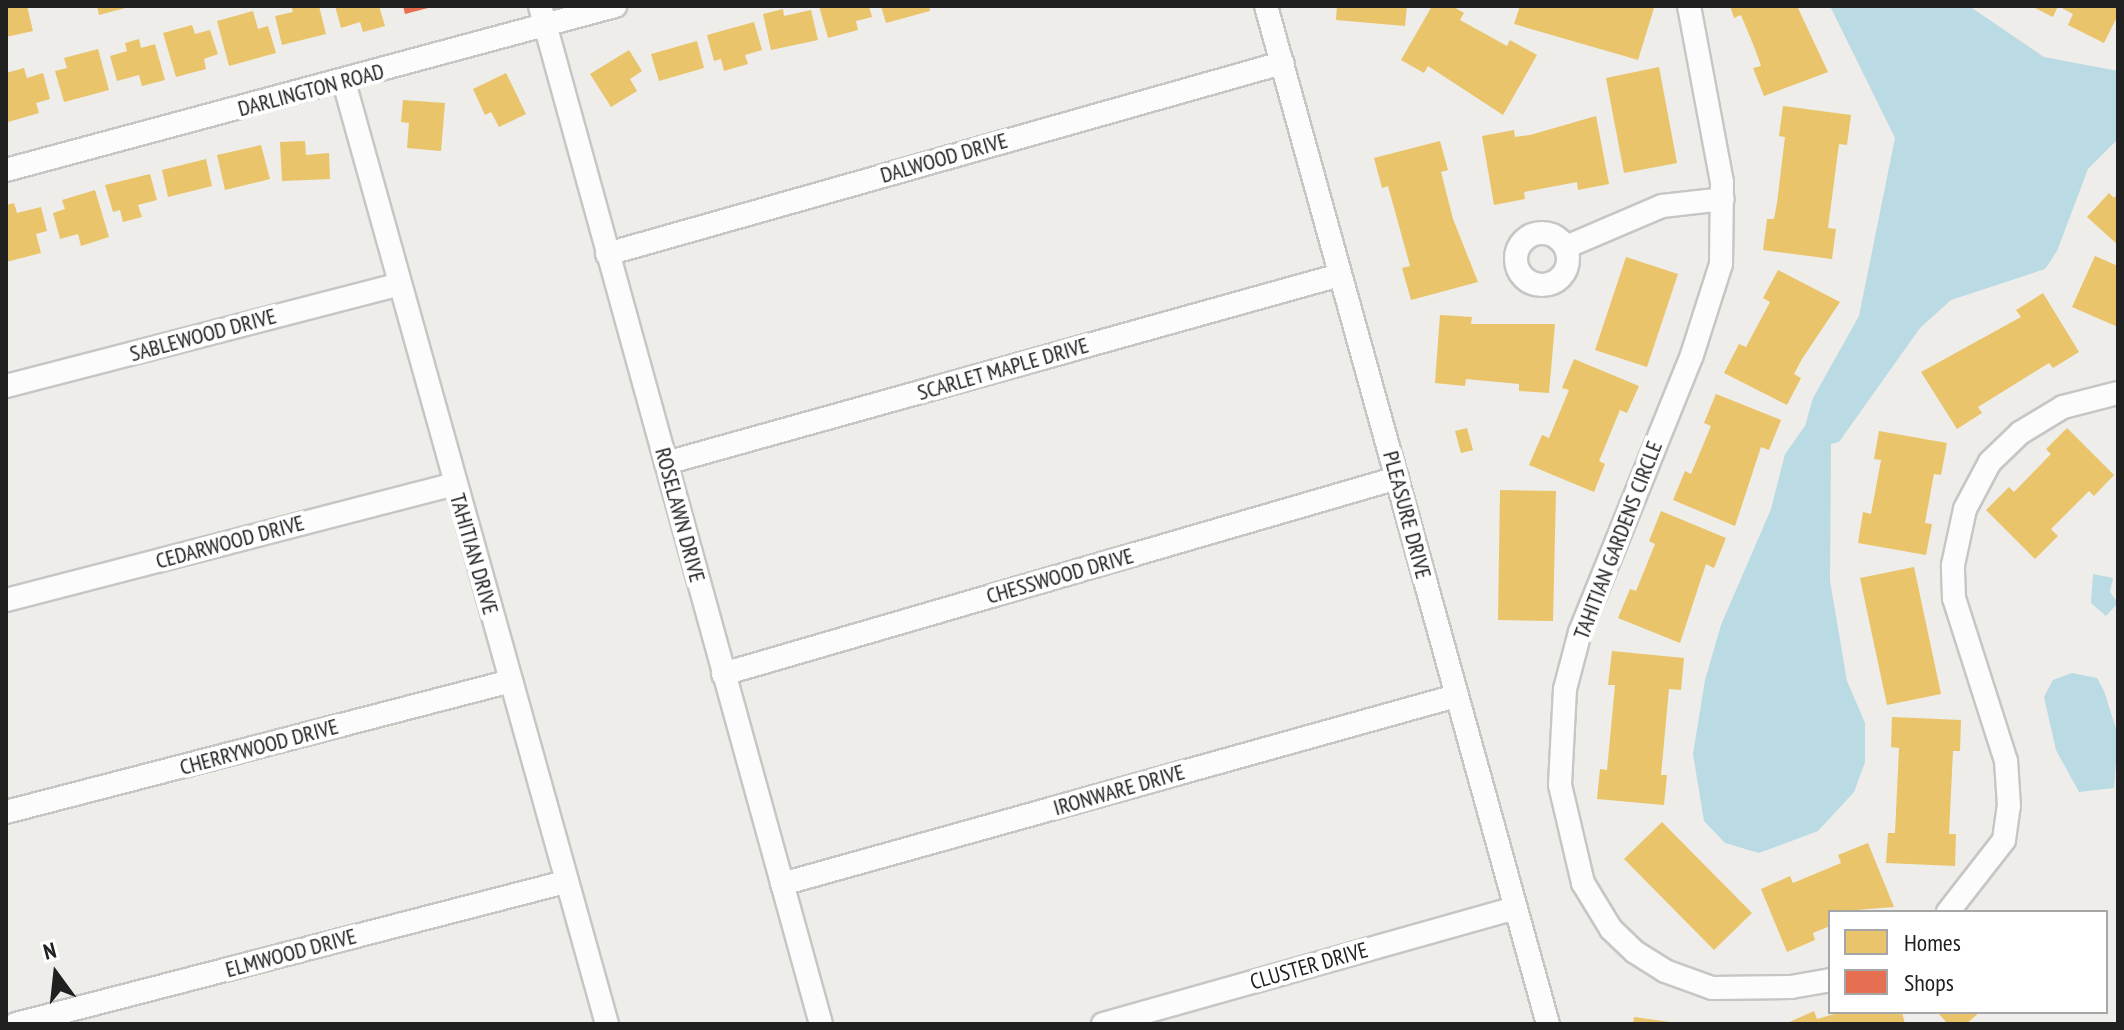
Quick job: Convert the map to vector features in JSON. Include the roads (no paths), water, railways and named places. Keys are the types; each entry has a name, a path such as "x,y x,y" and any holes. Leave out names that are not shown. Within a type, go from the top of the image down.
{"street":[{"name":"DARLINGTON ROAD","path":"6,170 344,82 543,16 615,6"},
{"name":"PLEASURE DRIVE","path":"1266,6 1548,1024"},
{"name":"TAHITIAN GARDENS CIRCLE","path":"1689,6 1723,199 1715,291 1600,575 1573,659 1561,729 1560,785 1583,883 1611,929 1635,952 1665,971 1712,988 1791,987 1828,980"},
{"name":"ROSELAWN DRIVE","path":"543,16 821,1024"},
{"name":"DALWOOD DRIVE","path":"607,254 1282,63"},
{"name":"TAHITIAN DRIVE","path":"344,82 607,1024"},
{"path":"1566,247 1662,206 1723,199"},
{"name":"SCARLET MAPLE DRIVE","path":"666,463 1340,275"},
{"name":"SABLEWOOD DRIVE","path":"6,386 399,284"},
{"path":"1950,910 2004,840 2009,806 2006,761 1954,598 1953,565 1965,509 1990,462 2020,433 2063,407 2118,393"},
{"name":"CHESSWOOD DRIVE","path":"723,674 1397,478"},
{"name":"CEDARWOOD DRIVE","path":"6,600 454,484"},
{"name":"CHERRYWOOD DRIVE","path":"6,812 511,681"},
{"name":"IRONWARE DRIVE","path":"782,884 1456,696"},
{"name":"ELMWOOD DRIVE","path":"16,1024 565,882"},
{"name":"CLUSTER DRIVE","path":"1103,1024 1515,908"}],"water":[{"path":"1830,6 1969,6 2044,57 2118,71 2118,139 2088,169 2057,251 2045,269 1951,300 1920,328 1839,442 1831,444 1830,581 1847,681 1865,723 1865,762 1854,792 1818,831 1759,853 1725,843 1704,821 1693,754 1705,680 1721,625 1771,509 1785,454 1805,426 1813,398 1859,316 1895,138"},
{"path":"2093,574 2113,578 2110,592 2118,603 2106,616 2091,603"},
{"path":"2072,673 2097,678 2104,691 2118,735 2114,788 2079,792 2056,750 2044,697 2053,680"}]}
